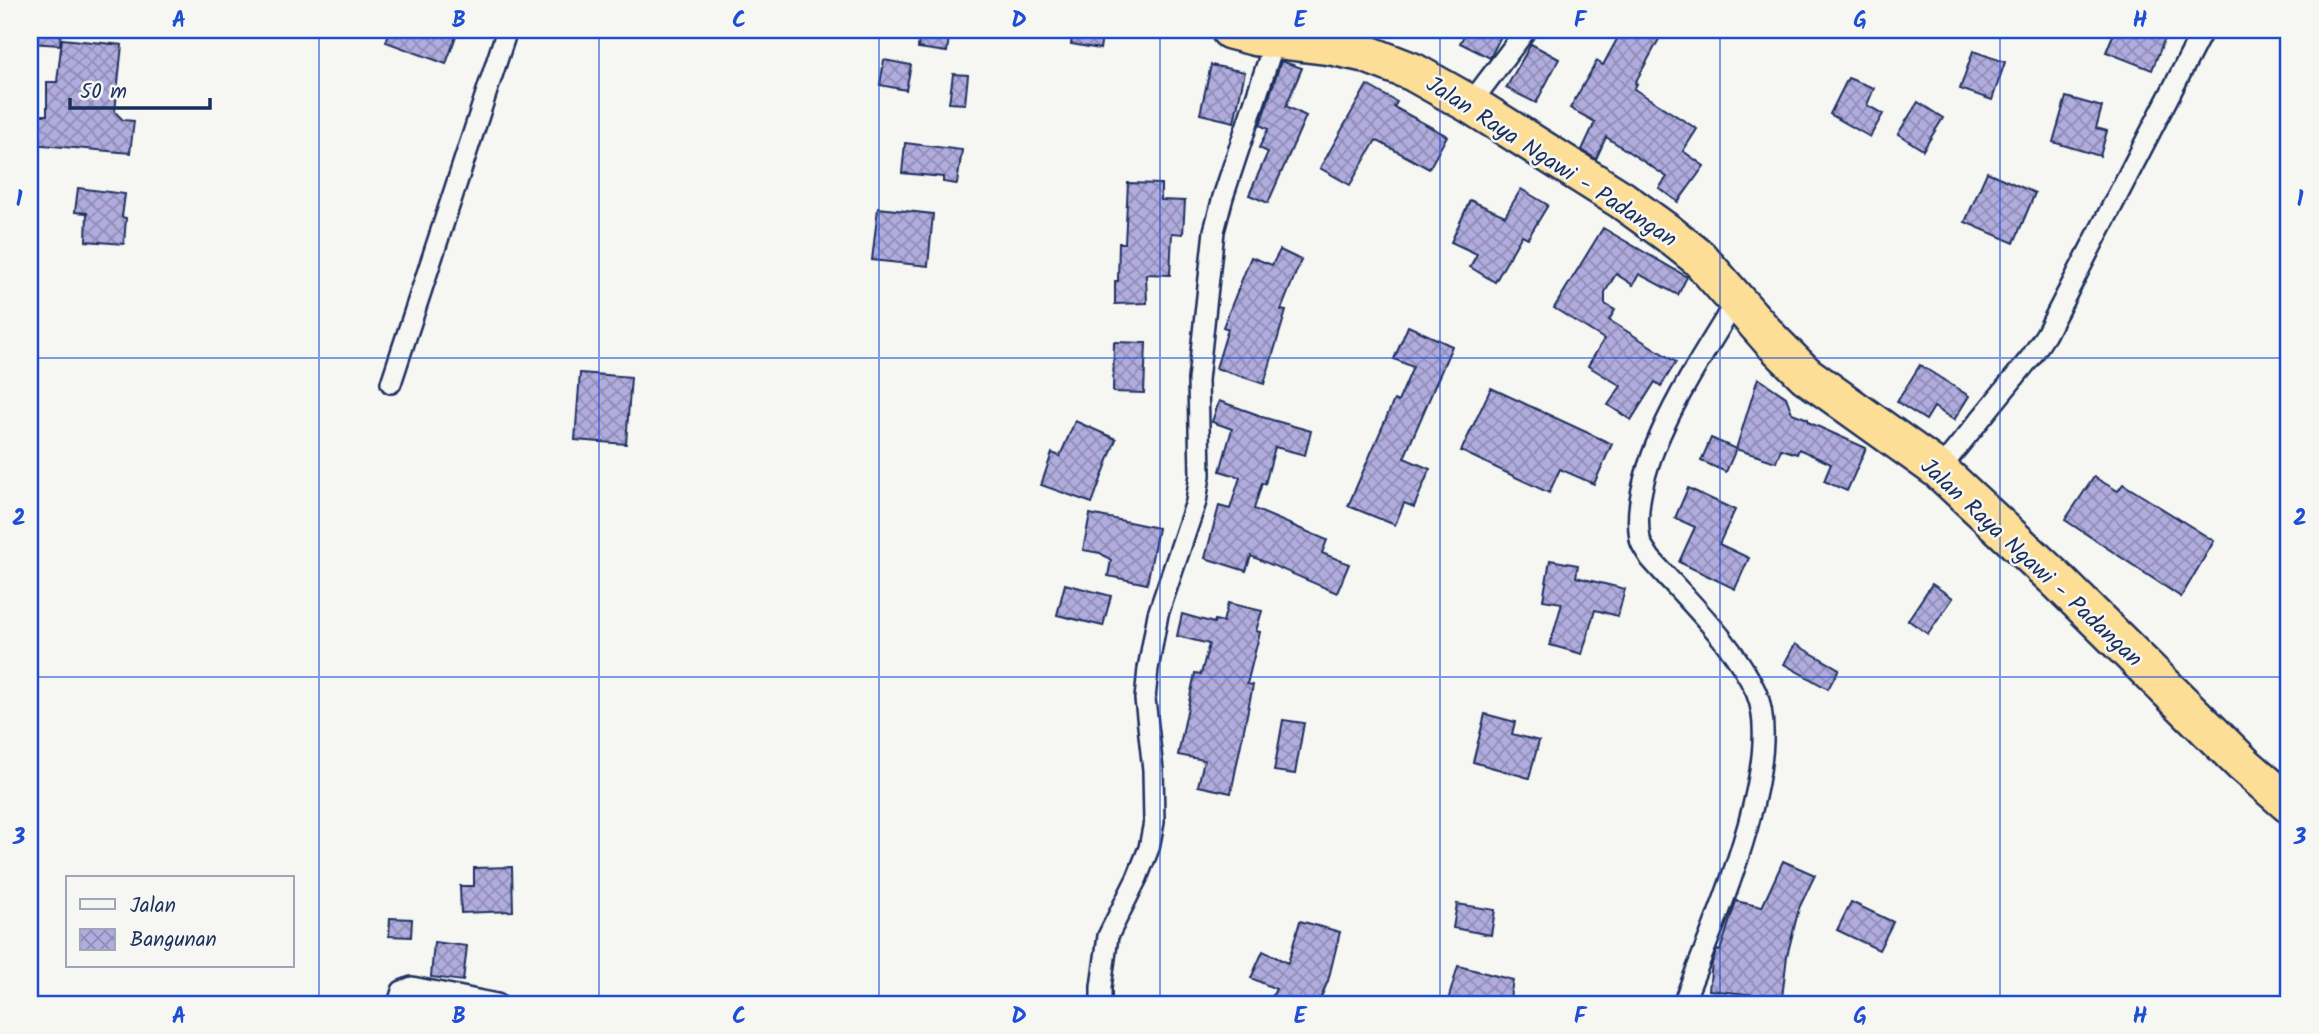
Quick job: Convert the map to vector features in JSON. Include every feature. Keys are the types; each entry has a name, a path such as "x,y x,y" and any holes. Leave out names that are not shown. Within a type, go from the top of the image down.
{"highway":[{"name":"Jalan Raya Ngawi - Padangan","path":"1230,30 1277,35 1331,46 1374,56 1413,72 1470,104 1622,200 1669,234 1699,258 1771,340 1806,375 1940,470 2058,581 2244,764 2289,804"}],"street":[{"path":"391,383 507,30"},
{"path":"1470,104 1526,30"},
{"path":"1940,470 2031,357 2046,334 2203,30"},
{"path":"1101,1004 1108,936 1137,878 1149,848 1154,822 1153,769 1145,699 1147,679 1151,641 1158,614 1196,502 1200,475 1198,380 1214,231 1277,35"},
{"path":"1683,1004 1726,893 1748,827 1758,790 1763,719 1757,694 1745,671 1650,558 1640,542 1641,494 1663,428 1737,299"},
{"path":"398,1004 402,991 412,987 497,1004"}],"building":[{"path":"30,30 61,30 60,45 30,43"},
{"path":"390,30 437,30 456,36 446,64 386,42"},
{"path":"920,30 950,30 947,52 918,48"},
{"path":"1073,30 1103,30 1100,49 1071,44"},
{"path":"1467,30 1504,30 1490,58 1460,43"},
{"path":"1622,30 1664,30 1634,89 1697,129 1683,151 1704,166 1678,202 1659,188 1667,177 1606,137 1596,159 1582,150 1595,122 1570,108 1597,61 1603,65"},
{"path":"2115,30 2168,30 2152,70 2106,52"},
{"path":"62,39 122,45 115,112 123,120 134,121 130,153 31,144 32,115 47,115 47,82 57,82"},
{"path":"1531,44 1559,59 1536,103 1506,88"},
{"path":"1973,51 2005,62 1992,100 1960,89"},
{"path":"884,60 911,65 906,90 880,85"},
{"path":"1281,61 1302,68 1286,106 1306,116 1268,203 1249,195 1268,152 1259,148 1268,129 1260,125"},
{"path":"1211,65 1245,72 1234,122 1200,114"},
{"path":"953,74 968,75 965,104 949,103"},
{"path":"1848,78 1874,88 1867,105 1883,114 1870,137 1830,114"},
{"path":"1367,85 1397,102 1394,107 1447,136 1429,169 1376,140 1350,185 1320,168"},
{"path":"2066,97 2102,107 2096,128 2107,131 2100,156 2053,142"},
{"path":"1918,102 1943,118 1923,150 1898,134"},
{"path":"905,143 962,150 957,184 943,182 943,177 902,173"},
{"path":"1987,172 2035,193 2014,243 1965,222"},
{"path":"1128,183 1161,184 1161,200 1185,201 1183,234 1172,233 1170,275 1146,274 1147,303 1115,304 1119,243 1125,243"},
{"path":"78,188 125,194 122,217 126,218 124,244 86,241 87,213 75,212"},
{"path":"1521,189 1548,205 1528,238 1522,235 1495,282 1470,267 1477,254 1451,242 1470,200 1505,216"},
{"path":"878,208 933,214 928,266 872,260"},
{"path":"1603,228 1687,277 1678,295 1639,274 1633,285 1616,274 1605,292 1605,304 1615,310 1609,320 1676,362 1661,386 1655,382 1631,420 1608,405 1621,386 1588,366 1604,339 1554,308"},
{"path":"1280,250 1301,260 1281,310 1286,311 1264,384 1216,368 1228,329 1223,327 1251,257 1272,265"},
{"path":"1408,326 1452,346 1404,458 1430,469 1414,507 1404,503 1395,525 1348,506 1394,400 1398,402 1413,367 1394,359"},
{"path":"1114,342 1146,343 1144,393 1113,392"},
{"path":"1920,365 1969,396 1954,420 1934,407 1926,420 1897,402"},
{"path":"580,373 631,377 626,444 575,440"},
{"path":"1758,378 1786,397 1792,413 1866,448 1847,491 1824,481 1831,464 1799,449 1797,454 1781,449 1776,462 1736,449"},
{"path":"1491,388 1612,444 1594,484 1560,469 1549,493 1461,451"},
{"path":"1219,401 1255,415 1311,431 1305,455 1275,447 1265,484 1262,483 1254,509 1327,540 1322,553 1349,564 1337,593 1251,556 1246,571 1205,558 1219,506 1230,509 1240,477 1220,471 1232,429 1212,422"},
{"path":"1075,421 1116,439 1092,503 1041,485 1052,453 1060,456"},
{"path":"1711,438 1736,449 1726,472 1701,461"},
{"path":"2094,477 2118,491 2123,484 2214,541 2181,597 2065,520"},
{"path":"1688,488 1735,510 1719,544 1749,558 1735,589 1679,562 1695,527 1675,518"},
{"path":"1090,514 1158,528 1147,584 1108,576 1111,560 1100,553 1083,550"},
{"path":"1550,560 1578,565 1576,577 1625,589 1618,616 1595,610 1582,654 1550,645 1562,603 1543,600"},
{"path":"1065,584 1111,596 1103,626 1057,615"},
{"path":"1932,584 1953,598 1928,634 1908,620"},
{"path":"1228,603 1262,611 1256,631 1260,632 1247,684 1253,685 1231,793 1198,786 1204,760 1178,755 1195,673 1201,674 1209,644 1177,636 1182,614 1214,623 1215,620 1223,622"},
{"path":"1795,644 1839,669 1828,689 1784,664"},
{"path":"1485,714 1515,722 1512,734 1539,741 1529,778 1473,762"},
{"path":"1283,720 1304,723 1295,774 1274,771"},
{"path":"1783,861 1815,875 1799,908 1787,956 1782,998 1709,990 1712,963 1717,950 1720,951 1736,901 1762,907"},
{"path":"512,867 513,911 461,913 460,886 474,886 474,868"},
{"path":"1851,902 1893,922 1879,950 1837,930"},
{"path":"1457,904 1495,910 1491,935 1453,928"},
{"path":"390,918 412,919 411,937 389,936"},
{"path":"1300,921 1340,932 1328,981 1318,1004 1268,1004 1276,989 1251,978 1263,951 1288,963"},
{"path":"434,942 467,946 463,981 431,977"},
{"path":"1458,966 1513,980 1509,1004 1447,1004"}]}
